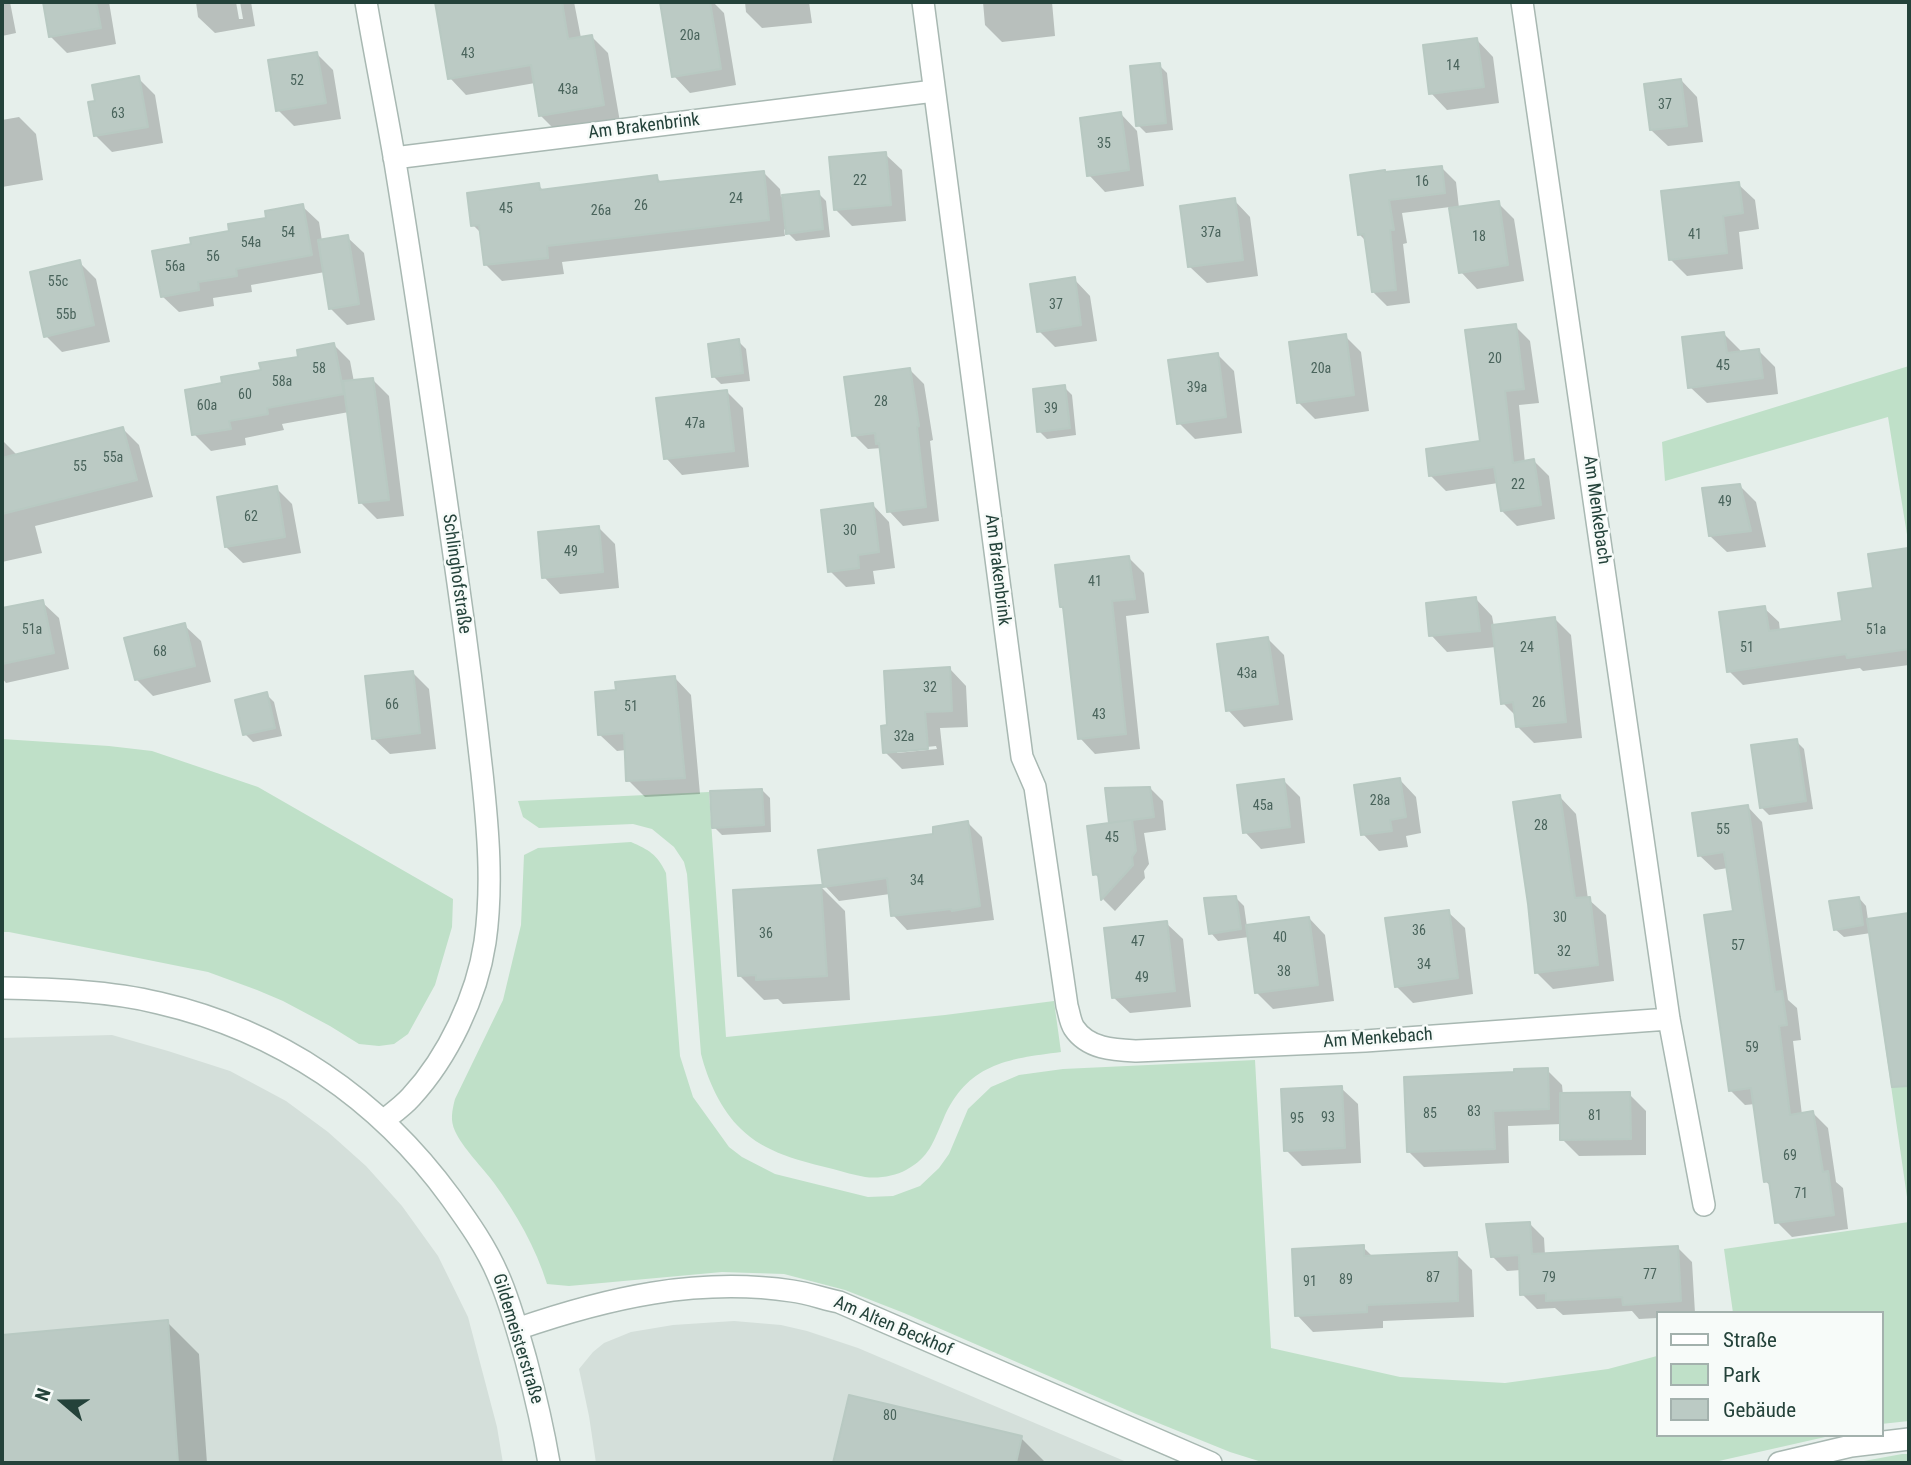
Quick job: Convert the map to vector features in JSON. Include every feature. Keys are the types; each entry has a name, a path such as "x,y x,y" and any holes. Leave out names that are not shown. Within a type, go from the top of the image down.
{"street":[{"name":"Schlinghofstraße","path":"366,2 394,158 434,420 479,741 488,838 489,902 485,942 467,1009 439,1059 410,1098 384,1120"},
{"name":"Am Brakenbrink","path":"923,2 1022,757 1035,788 1067,1006 1073,1027 1087,1041"},
{"name":"Am Menkebach","path":"1522,2 1670,1019 1704,1205"},
{"name":"Am Brakenbrink","path":"394,158 934,91"},
{"name":"Gildemeisterstraße","path":"2,988 97,993 158,1002 201,1015 252,1034 314,1066 384,1120 437,1179 485,1248 499,1276 539,1410 549,1463"},
{"name":"Am Menkebach","path":"1087,1041 1108,1050 1136,1051 1365,1041 1670,1019"},
{"name":"Am Alten Beckhof","path":"517,1329 608,1301 668,1290 751,1287 795,1291 839,1302 1211,1463"},
{"path":"1779,1463 1851,1446 1909,1439"}],"shaded area":[{"path":"112,1035 230,1071 286,1101 328,1132 366,1166 402,1206 438,1256 468,1317 497,1427 503,1463 2,1463 2,1038"},
{"path":"734,1321 781,1325 858,1348 1129,1463 596,1463 579,1369 593,1352 604,1343 631,1332 673,1325"}],"green space":[{"path":"1909,366 1909,547 1888,417 1665,481 1662,442"},
{"path":"2,739 152,751 258,787 453,899 452,927 435,985 408,1034 394,1044 359,1044 283,1001 208,972 2,932"},
{"path":"709,792 726,1037 1054,1001 1061,1052 1006,1062 976,1076 953,1101 926,1154 914,1165 892,1175 865,1177 808,1163 772,1150 751,1137 721,1104 711,1085 701,1054 687,874 684,862 674,847 652,829 633,824 539,828 523,817 518,801"},
{"path":"631,842 652,853 659,861 666,873 680,1056 693,1097 729,1147 775,1174 868,1197 893,1196 920,1186 939,1168 949,1154 968,1109 991,1087 1019,1075 1063,1069 1255,1060 1271,1348 1400,1377 1505,1383 1608,1369 1656,1356 1656,1437 1825,1437 1710,1463 1265,1463 1230,1452 1136,1414 904,1313 845,1290 784,1274 722,1272 569,1286 547,1284 518,1219 458,1137 452,1123 455,1099 503,1000 521,925 524,855 538,848"},
{"path":"1909,1026 1909,1211 1883,1030"},
{"path":"1909,1222 1909,1421 1883,1424 1883,1311 1733,1311 1724,1249"},
{"path":"1909,1454 1909,1463 1853,1463"}],"building":[{"path":"43,2 96,2 101,28 49,37"},
{"path":"435,2 562,2 568,39 592,35 604,105 539,116 531,65 448,79"},
{"path":"660,2 710,2 721,69 672,77"},
{"path":"1477,38 1484,87 1429,94 1423,45"},
{"path":"317,52 326,103 276,111 268,60"},
{"path":"1160,63 1166,123 1136,126 1130,66"},
{"path":"139,76 148,127 94,136 88,102 95,101 92,85"},
{"path":"1681,79 1687,126 1650,130 1644,84"},
{"path":"1121,112 1129,170 1087,176 1080,118"},
{"path":"886,152 891,205 834,210 829,157"},
{"path":"1442,166 1445,193 1389,200 1394,230 1390,230 1396,290 1372,292 1364,234 1358,235 1350,175"},
{"path":"764,171 769,220 547,246 548,258 484,265 479,225 471,226 467,193 539,183 540,190 657,175 658,182"},
{"path":"1739,182 1743,213 1723,216 1727,253 1669,260 1661,191"},
{"path":"819,191 823,229 786,234 782,195"},
{"path":"1235,198 1243,260 1188,267 1180,206"},
{"path":"1499,201 1508,265 1459,273 1449,208"},
{"path":"303,204 312,255 236,269 237,276 198,282 199,290 161,297 152,251 191,244 190,238 229,231 228,224 266,218 265,211"},
{"path":"348,235 359,304 329,309 318,240"},
{"path":"80,260 94,325 44,337 30,272"},
{"path":"1075,277 1081,325 1037,332 1030,284"},
{"path":"1516,324 1524,389 1505,391 1513,463 1534,459 1541,505 1501,511 1494,467 1429,476 1426,449 1480,441 1465,330"},
{"path":"1724,332 1727,353 1759,349 1763,378 1688,388 1682,337"},
{"path":"1346,334 1354,395 1297,403 1289,342"},
{"path":"739,339 743,373 712,377 708,344"},
{"path":"334,343 344,394 267,408 268,414 229,421 231,429 192,435 185,390 222,383 221,377 261,370 259,363 298,357 297,350"},
{"path":"1218,353 1226,417 1177,424 1168,360"},
{"path":"910,368 919,426 926,507 887,512 879,443 876,444 875,433 852,436 844,377"},
{"path":"373,378 389,500 359,503 343,381"},
{"path":"1065,385 1070,428 1037,432 1033,389"},
{"path":"727,390 734,451 664,459 656,398"},
{"path":"123,427 137,480 2,514 2,458"},
{"path":"1740,484 1751,531 1709,536 1702,488"},
{"path":"277,486 285,537 225,547 217,497"},
{"path":"873,503 879,552 858,555 859,568 828,572 821,510"},
{"path":"599,526 603,572 542,578 538,532"},
{"path":"1908,548 1909,649 1847,658 1846,654 1727,672 1719,612 1765,606 1769,631 1842,621 1838,593 1873,588 1868,554"},
{"path":"1129,556 1135,599 1112,601 1126,734 1078,739 1063,607 1060,607 1055,565"},
{"path":"1476,597 1480,631 1429,636 1426,603"},
{"path":"43,600 54,653 2,664 2,608"},
{"path":"1555,617 1566,722 1516,727 1513,702 1501,704 1492,625"},
{"path":"185,623 195,666 135,680 124,638"},
{"path":"1268,637 1278,704 1226,711 1217,644"},
{"path":"950,667 952,711 925,712 928,749 883,753 881,726 887,725 884,671"},
{"path":"413,671 420,733 372,739 365,676"},
{"path":"675,676 685,778 626,781 624,733 598,735 595,692 616,690 615,682"},
{"path":"267,692 275,728 243,735 235,700"},
{"path":"1797,739 1806,801 1760,808 1751,745"},
{"path":"1400,778 1406,817 1390,820 1392,831 1361,835 1354,785"},
{"path":"1284,779 1290,827 1243,833 1237,785"},
{"path":"1150,787 1154,817 1132,820 1136,851 1132,857 1133,865 1101,900 1098,874 1093,875 1087,826 1109,823 1105,788"},
{"path":"762,789 764,825 712,828 710,791"},
{"path":"1560,795 1575,898 1590,897 1598,965 1535,973 1513,802"},
{"path":"1748,805 1775,992 1782,991 1787,1025 1779,1026 1790,1115 1813,1111 1823,1172 1828,1171 1834,1215 1775,1223 1769,1181 1764,1182 1751,1088 1729,1091 1704,915 1733,911 1724,852 1698,856 1692,813"},
{"path":"968,821 980,906 891,916 887,878 823,887 818,850 933,834 933,827"},
{"path":"821,885 827,976 756,980 756,975 738,976 733,890"},
{"path":"1236,896 1241,929 1209,934 1204,898"},
{"path":"1859,897 1863,925 1834,930 1829,901"},
{"path":"1449,910 1458,978 1395,987 1385,918"},
{"path":"1909,913 1909,1086 1892,1087 1867,919"},
{"path":"1309,917 1318,985 1255,993 1246,925"},
{"path":"1167,921 1175,991 1112,998 1104,928"},
{"path":"1548,1068 1549,1109 1493,1111 1495,1149 1407,1152 1404,1077"},
{"path":"1342,1086 1345,1148 1284,1151 1281,1089"},
{"path":"1630,1092 1631,1139 1560,1140 1560,1093"},
{"path":"1530,1222 1532,1254 1678,1246 1681,1301 1623,1305 1622,1297 1546,1301 1546,1293 1520,1295 1519,1255 1491,1257 1486,1224"},
{"path":"1364,1245 1364,1256 1457,1252 1458,1301 1367,1305 1367,1312 1295,1316 1292,1249"},
{"path":"168,1320 178,1463 2,1463 2,1335"},
{"path":"849,1395 1022,1436 1016,1463 833,1463"}]}
